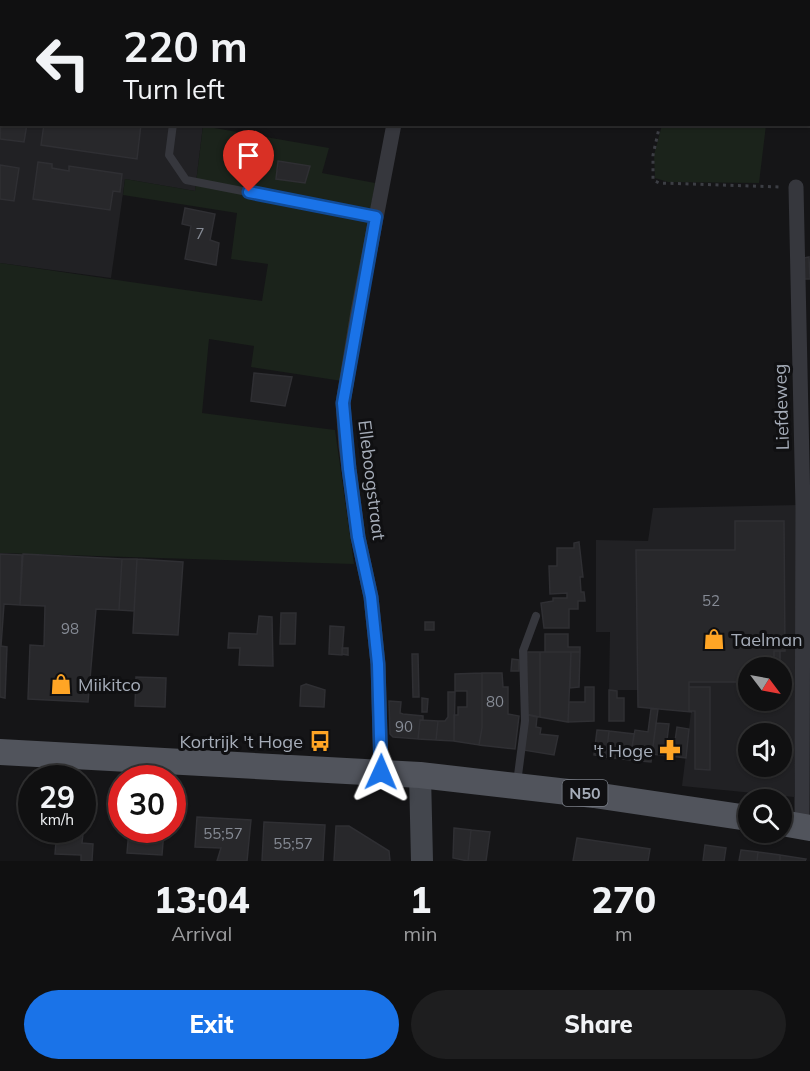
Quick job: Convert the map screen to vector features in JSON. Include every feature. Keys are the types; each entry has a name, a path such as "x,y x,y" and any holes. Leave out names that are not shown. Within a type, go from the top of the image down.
{"main road":[{"name":"N50","path":"0,752 420,775 517,784 738,817"}],"street":[{"name":"Elleboogstraat","path":"381,772 378,664 371,597 358,537 343,403 394,126"},
{"name":"Liefdeweg","path":"796,187 803,508 798,826"},
{"path":"420,775 422,861"}],"lane":[{"path":"173,126 169,155 186,180 376,217"},
{"path":"517,784 525,722 523,651 536,616"}],"path":[{"path":"660,126 652,168 653,180 659,183 796,187"}],"shaded area":[{"path":"0,126 203,126 195,191 125,179 111,278 0,263"},
{"path":"203,126 329,148 322,173 375,183 342,381 251,367 254,346 209,339 202,413 335,430 354,564 0,553 0,263 262,301 268,264 231,259 237,213 123,195 125,179 195,191"},
{"path":"662,126 766,126 759,183 668,182 655,178 654,155"},
{"path":"800,505 794,797 792,797 792,789 738,789 738,792 682,786 691,712 638,707 638,690 609,690 610,632 596,632 596,540 648,541 653,508"}],"building":[{"path":"0,126 27,126 24,142 0,139"},
{"path":"44,126 141,126 137,159 41,145"},
{"path":"278,161 310,166 305,183 276,179"},
{"path":"38,162 52,164 52,168 69,171 69,166 122,174 120,192 113,191 110,210 33,199"},
{"path":"0,165 19,168 14,201 0,199"},
{"path":"185,208 215,214 210,240 219,243 216,265 185,259 191,226 182,224"},
{"path":"809,257 810,279 800,279 799,259"},
{"path":"254,373 292,377 285,406 251,401"},
{"path":"735,521 784,521 785,651 774,651 774,657 738,657 738,682 689,682 689,711 692,712 638,707 636,550 735,550"},
{"path":"579,542 583,577 580,577 581,592 584,592 585,601 578,601 578,609 569,609 569,628 544,628 541,603 553,601 553,598 567,598 567,593 550,594 549,566 557,566 557,548 574,548 574,543"},
{"path":"0,554 22,555 20,605 4,604 1,646 7,647 5,698 0,697"},
{"path":"23,554 122,559 119,610 96,609 88,702 28,699 30,645 44,646 45,606 20,605"},
{"path":"122,559 137,559 134,611 119,610"},
{"path":"137,559 183,562 178,635 133,633"},
{"path":"281,613 296,613 295,644 280,644"},
{"path":"259,616 272,617 273,666 239,665 240,648 228,648 229,633 257,634"},
{"path":"425,622 434,622 434,630 425,630"},
{"path":"330,626 344,627 342,655 329,654"},
{"path":"545,634 568,634 568,647 580,647 580,652 545,652"},
{"path":"342,648 348,648 348,655 342,654"},
{"path":"774,651 780,651 780,657 774,657"},
{"path":"527,652 540,652 540,717 526,714"},
{"path":"540,652 571,652 568,722 540,717"},
{"path":"571,652 580,652 579,687 570,688"},
{"path":"412,654 418,654 419,697 413,697"},
{"path":"512,659 519,660 519,671 511,671"},
{"path":"482,673 502,673 503,687 508,687 508,714 519,716 515,749 479,745 482,728"},
{"path":"482,673 482,728 479,745 454,741 454,715 458,715 458,707 467,707 467,691 455,691 455,674"},
{"path":"136,677 166,678 165,707 135,706"},
{"path":"306,684 325,690 324,707 300,706 301,686"},
{"path":"585,687 594,687 594,721 568,722 569,702 585,702"},
{"path":"689,687 710,687 710,770 695,769 695,711 689,711"},
{"path":"609,690 617,691 617,698 624,698 624,721 609,721"},
{"path":"448,692 455,692 454,741 436,740 438,721 445,721 448,717"},
{"path":"422,698 428,699 427,712 422,712"},
{"path":"389,701 401,702 400,713 423,716 423,720 420,720 418,739 393,737 390,734"},
{"path":"651,709 658,709 651,762 630,760 635,730 648,732"},
{"path":"528,715 537,717 536,727 541,728 540,734 558,736 554,755 523,750"},
{"path":"420,720 438,721 436,740 418,739"},
{"path":"656,723 669,724 667,740 675,741 677,727 689,729 686,758 652,754"},
{"path":"597,730 609,731 606,757 594,755"},
{"path":"609,731 634,734 630,760 606,757"},
{"path":"197,817 251,820 247,861 217,861 221,848 195,847"},
{"path":"264,822 325,825 323,861 262,861"},
{"path":"336,826 349,826 389,851 390,861 334,861"},
{"path":"454,828 471,830 468,861 453,858"},
{"path":"471,830 490,832 486,861 468,861"},
{"path":"577,838 650,849 648,861 573,861"},
{"path":"56,843 93,844 92,861 81,861 81,855 55,854"},
{"path":"128,843 163,843 162,855 127,853"},
{"path":"705,845 726,848 724,861 703,861"},
{"path":"741,850 758,852 757,861 739,861"},
{"path":"758,852 780,855 780,861 757,861"},
{"path":"780,855 806,859 805,861 780,861"}],"place":[{"name":"Taelman","path":"714,639"},
{"name":"Miikitco","path":"61,684"},
{"name":"Kortrijk 't Hoge","path":"320,741"},
{"name":"'t Hoge","path":"670,750"}],"route":[{"path":"249,192 376,217 343,403 346,446 358,537 371,597 378,664 381,772"}]}
